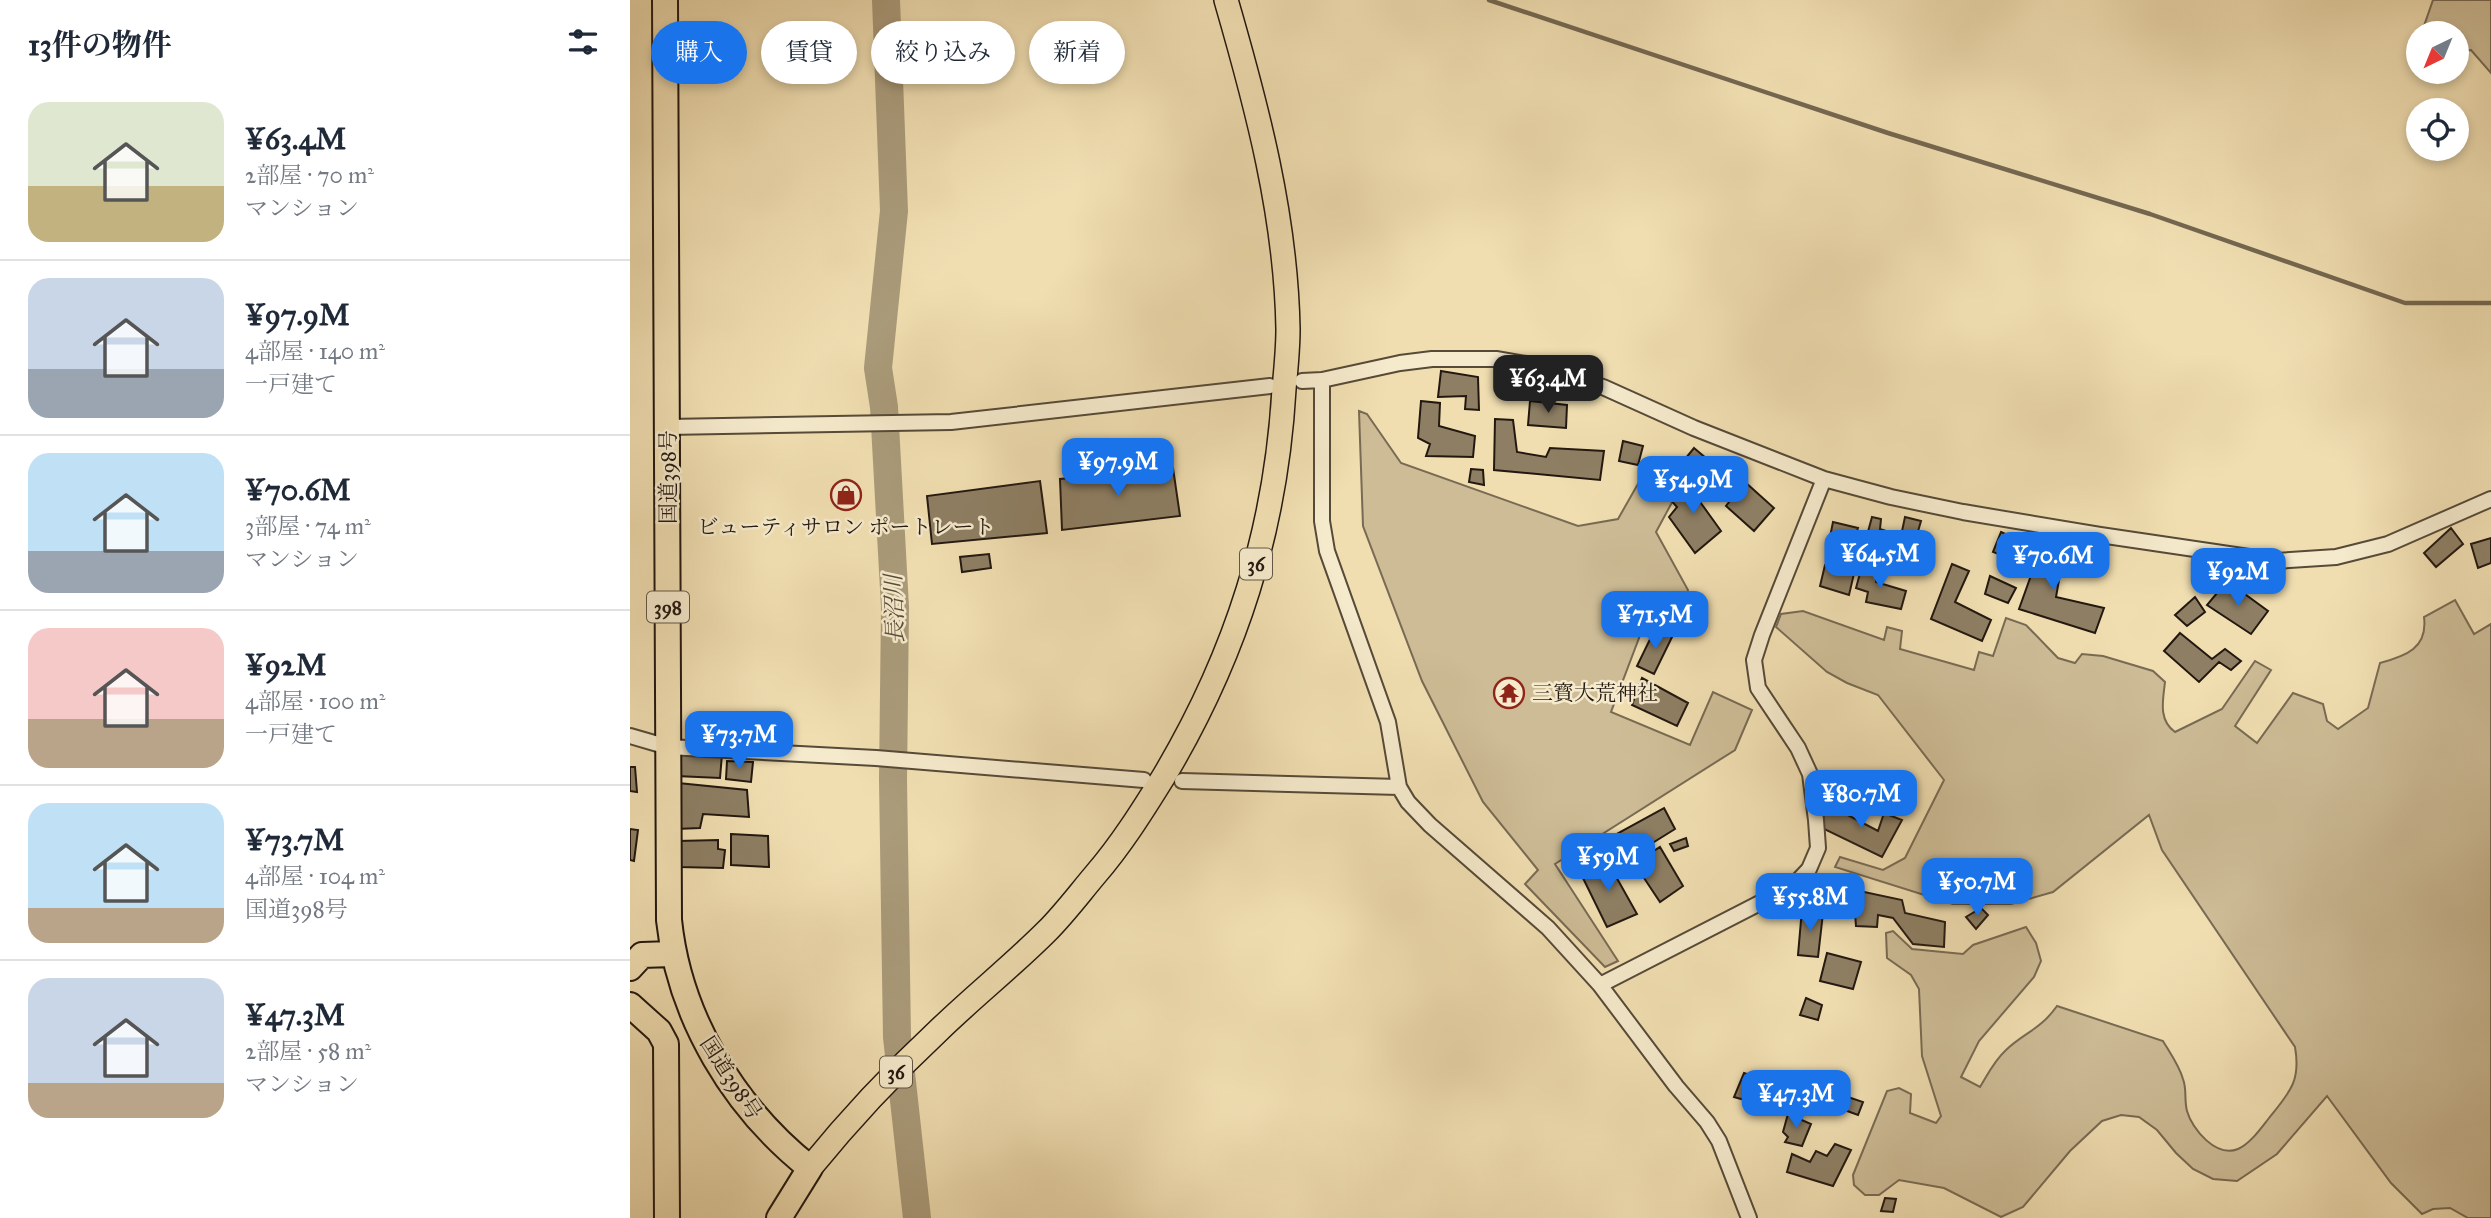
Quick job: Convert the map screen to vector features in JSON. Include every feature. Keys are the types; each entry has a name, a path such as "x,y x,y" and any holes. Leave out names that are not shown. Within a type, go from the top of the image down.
{"highway":[{"name":"国道398号","path":"665,0 669,920 673,954 699,1028 736,1092 768,1131 810,1168"},
{"path":"630,968 642,955 673,954"},
{"name":"国道398号","path":"630,1005 659,1031 666,1044 667,1218"},
{"path":"779,1218 810,1168"}],"main road":[{"name":"36","path":"810,1168 854,1115 938,1030 1048,930 1098,872 1143,811 1183,744 1220,669 1241,617 1274,488 1283,414 1288,330 1272,178 1249,80 1226,0"}],"street":[{"path":"1303,381 1322,380 1400,363 1433,359 1496,359 1532,365 1603,387 1694,428 1824,480 1964,512 2276,561 2336,557 2377,547 2414,534 2491,499"},
{"path":"1322,380 1320,479 1325,541 1388,722 1399,787 1408,802 1430,825 1548,928 1600,985 1676,1086 1707,1122 1719,1141 1749,1218"},
{"path":"668,427 964,421 1270,386"},
{"path":"1600,985 1793,886 1810,869 1818,848 1810,774 1798,748 1758,688 1754,660 1824,480"},
{"path":"630,736 668,747 876,758 1144,780"},
{"path":"1182,781 1399,787"}],"shaded area":[{"path":"2433,0 2491,0 2491,73 2469,50 2469,21 2426,21"},
{"path":"1359,411 1367,414 1401,463 1578,526 1618,519 1647,468 1672,468 1683,482 1656,532 1688,590 1685,598 1647,617 1611,712 1690,745 1713,692 1752,710 1735,750 1555,864 1618,961 1605,967 1525,884 1538,870 1483,802 1422,681 1363,526"},
{"path":"2455,600 2474,634 2491,624 2491,1218 2468,1218 2450,1208 2433,1209 2422,1214 2391,1183 2327,1096 2277,1154 2237,1181 2213,1179 2193,1169 2157,1130 2139,1117 2121,1115 2102,1121 2070,1151 2023,1207 2001,1217 1944,1188 1899,1180 1879,1195 1865,1195 1854,1185 1853,1175 1887,1091 1899,1088 1911,1094 1910,1113 1936,1123 1941,1116 1922,1056 1919,989 1911,975 1887,958 1886,933 1893,931 1912,949 1963,954 1973,945 2026,927 2036,943 2041,961 2034,977 1979,1041 1961,1077 1980,1087 2002,1054 2045,1020 2057,1006 2163,1041 2181,1074 2187,1111 2194,1126 2214,1146 2230,1151 2251,1140 2288,1093 2295,1078 2295,1047 2162,850 2149,815 2053,892 2011,904 1953,904 1835,867 1840,857 1883,870 1905,858 1944,780 1878,695 1827,672 1776,627 1781,614 1803,611 1884,640 1887,627 1902,631 1900,649 1974,670 1979,652 1993,656 2006,618 2026,625 2058,658 2075,663 2082,654 2103,656 2153,671 2165,682 2164,716 2175,732 2222,709 2255,661 2271,670 2235,726 2257,743 2293,693 2323,704 2327,721 2338,729 2368,708 2380,663 2413,649 2422,636 2424,617"}],"building":[{"path":"1441,371 1478,377 1479,410 1465,409 1466,396 1438,397"},
{"path":"1421,401 1440,403 1439,426 1475,436 1473,457 1426,456 1430,444 1418,438"},
{"path":"1530,401 1567,405 1566,428 1528,425"},
{"path":"1495,419 1513,420 1517,452 1546,457 1550,448 1604,451 1600,480 1494,470"},
{"path":"1623,441 1643,446 1638,465 1619,461"},
{"path":"1694,448 1707,459 1697,474 1681,464"},
{"path":"1173,468 1180,516 1062,530 1060,479"},
{"path":"1471,469 1483,470 1484,485 1469,482"},
{"path":"1689,478 1704,492 1698,499 1721,531 1695,553 1669,517 1677,507 1669,498"},
{"path":"1040,481 1047,533 932,544 927,496"},
{"path":"1745,482 1774,508 1754,531 1726,506"},
{"path":"1872,517 1881,519 1880,529 1901,536 1905,517 1921,521 1906,573 1896,573 1898,565 1875,556 1877,545 1866,539"},
{"path":"1833,522 1858,528 1852,545 1829,542"},
{"path":"2451,528 2463,544 2436,567 2424,553"},
{"path":"2001,532 2012,537 2004,556 1993,552"},
{"path":"2022,538 2041,543 2044,555 2062,563 2056,597 2104,608 2095,633 2019,609 2034,567 2017,557"},
{"path":"2491,538 2491,563 2478,568 2471,544"},
{"path":"1917,545 1925,545 1923,558 1914,558"},
{"path":"989,554 991,568 962,572 960,557"},
{"path":"1844,562 1856,565 1849,595 1820,586 1825,565 1841,571"},
{"path":"1952,564 1969,571 1955,602 1991,620 1982,641 1931,619"},
{"path":"1862,566 1876,572 1876,582 1906,591 1901,609 1866,602 1868,592 1856,588"},
{"path":"1990,576 2016,588 2008,603 1985,594"},
{"path":"2227,581 2268,611 2251,634 2207,605"},
{"path":"2195,597 2205,612 2187,626 2175,615"},
{"path":"1655,629 1673,635 1654,674 1637,666"},
{"path":"2180,633 2212,659 2225,649 2241,661 2231,670 2219,662 2199,682 2164,651"},
{"path":"1642,678 1688,703 1677,726 1632,705"},
{"path":"676,752 722,754 720,778 676,776"},
{"path":"727,761 753,762 751,782 726,779"},
{"path":"630,767 635,767 637,792 630,791"},
{"path":"678,783 747,790 749,817 703,814 700,828 676,829"},
{"path":"1825,803 1878,831 1884,813 1902,820 1882,857 1822,828"},
{"path":"1664,808 1675,829 1625,860 1611,837"},
{"path":"630,829 638,830 634,861 630,860"},
{"path":"731,834 768,836 769,867 731,865"},
{"path":"1686,838 1688,846 1674,851 1670,844"},
{"path":"718,840 718,849 725,850 723,868 679,867 678,841"},
{"path":"1660,847 1683,886 1660,902 1642,875 1647,870 1643,858"},
{"path":"1605,857 1637,914 1607,927 1581,874"},
{"path":"1850,889 1902,900 1905,913 1945,922 1944,947 1913,944 1893,918 1878,915 1877,927 1856,926 1855,914 1849,912"},
{"path":"1981,908 1988,915 1976,929 1966,917"},
{"path":"1802,909 1823,913 1818,957 1798,955"},
{"path":"1827,953 1861,962 1853,989 1820,981"},
{"path":"1806,998 1822,1005 1818,1020 1800,1015"},
{"path":"1744,1073 1766,1081 1759,1104 1734,1097"},
{"path":"1842,1095 1863,1102 1858,1115 1839,1108"},
{"path":"1788,1114 1811,1124 1802,1146 1785,1142 1788,1137 1783,1132"},
{"path":"1835,1144 1851,1150 1833,1186 1787,1172 1792,1154 1810,1162 1816,1151 1827,1156"},
{"path":"1885,1198 1896,1199 1893,1212 1881,1211"}],"waterway":[{"name":"長沼川","path":"886,0 894,211 878,368 884,407 895,607 893,780 897,1037 917,1218"},
{"path":"1489,0 1888,133 2150,214 2405,303 2491,303"}],"place":[{"name":"ビューティサロン ポートレート","path":"846,495"},
{"name":"三寳大荒神社","path":"1509,693"}]}
